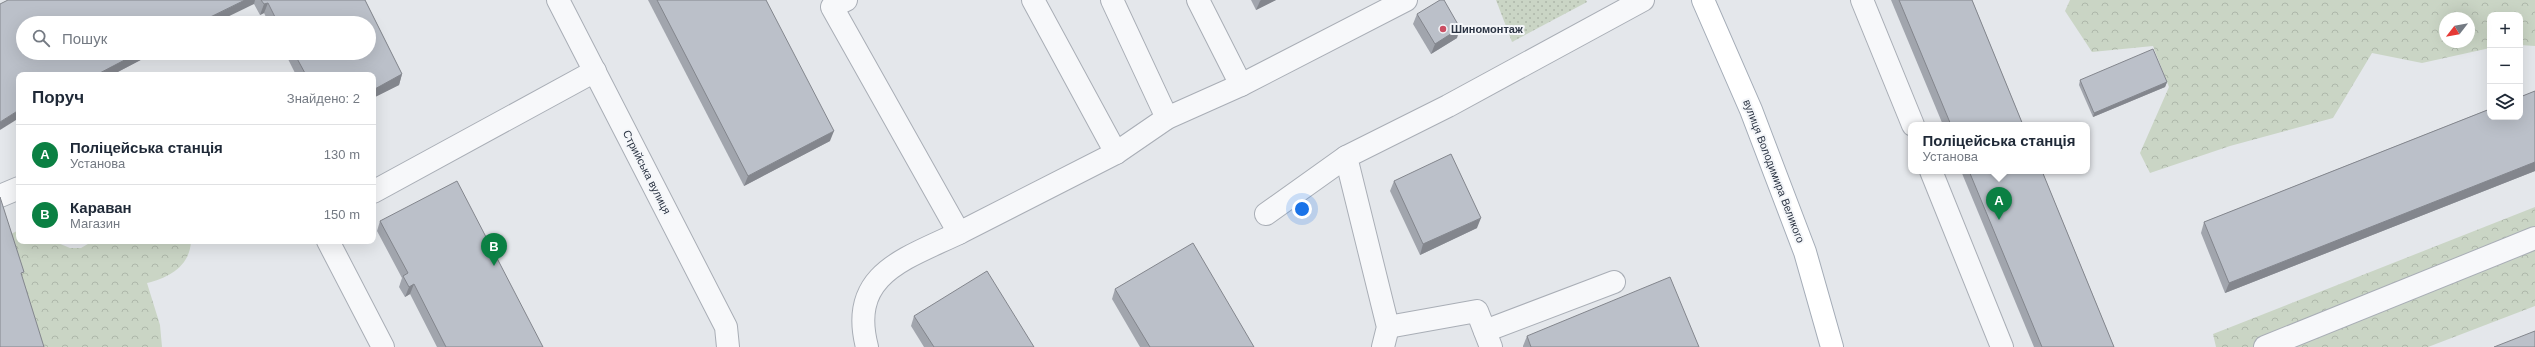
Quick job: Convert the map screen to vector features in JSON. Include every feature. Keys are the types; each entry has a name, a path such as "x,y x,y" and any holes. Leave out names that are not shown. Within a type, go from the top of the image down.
{"main road":[{"name":"вулиця Володимира Великого","path":"1702,0 1752,110 1800,237 1832,347"}],"lane":[{"name":"Стрийська вулиця","path":"558,0 726,327 728,347"},
{"path":"1033,0 1116,154"},
{"path":"1112,0 1167,118"},
{"path":"1198,0 1241,85"},
{"path":"867,347 862,322 863,307 876,280 886,270 899,262 1116,154 1167,118 1241,85 1406,0"},
{"path":"1266,214 1346,157 1450,111 1643,0"},
{"path":"1862,0 1912,122"},
{"path":"836,2 959,233"},
{"path":"376,190 595,71"},
{"path":"1346,157 1386,337 1477,311 1488,339 1614,282"},
{"path":"1932,174 2002,347"},
{"path":"0,196 16,189"},
{"path":"2265,347 2535,238"},
{"path":"330,244 383,347"}],"green space":[{"path":"1496,0 1586,0 1587,2 1512,42"},
{"path":"2070,0 2535,0 2535,46 2523,45 2523,12 2487,12 2487,49 2422,63 2372,53 2333,118 2230,146 2150,173 2140,153 2169,87 2153,46 2092,52 2065,11"},
{"path":"2535,207 2535,306 2428,347 2216,347 2213,334"},
{"path":"16,232 16,244 60,244 70,248 81,248 88,244 191,244 187,257 177,270 163,278 147,283 160,325 162,347 38,347 11,234"}],"building":[{"path":"8,0 245,0 212,16 16,16 16,60 125,60 102,72 16,72 16,112 0,122 0,4"},
{"path":"261,0 365,0 373,16 274,16 268,3 264,4"},
{"path":"657,0 766,0 834,131 748,176"},
{"path":"1440,0 1444,0 1460,28 1435,44 1417,14"},
{"path":"1899,0 1972,0 2022,122 1950,122"},
{"path":"376,22 402,74 376,88 376,72 304,72 298,60 376,60"},
{"path":"2153,49 2167,82 2094,113 2080,80"},
{"path":"2535,91 2535,162 2229,283 2204,222 2487,110 2487,120 2523,120 2523,96"},
{"path":"1451,154 1481,218 1423,244 1394,181"},
{"path":"1970,174 2043,174 2114,347 2042,347"},
{"path":"457,181 543,347 446,347 414,284 409,287 403,276 408,273 380,221"},
{"path":"0,197 24,272 21,273 44,347 0,347"},
{"path":"1193,243 1254,347 1150,347 1115,289"},
{"path":"987,271 1034,347 934,347 914,316"},
{"path":"1670,277 1699,347 1531,347 1527,336"},
{"path":"2535,331 2535,347 2494,347"}],"place":[{"name":"Шиномонтаж","path":"1443,29"},
{"name":"Поліцейська станція","path":"1999,220"},
{"name":"Караван","path":"494,266"}]}
